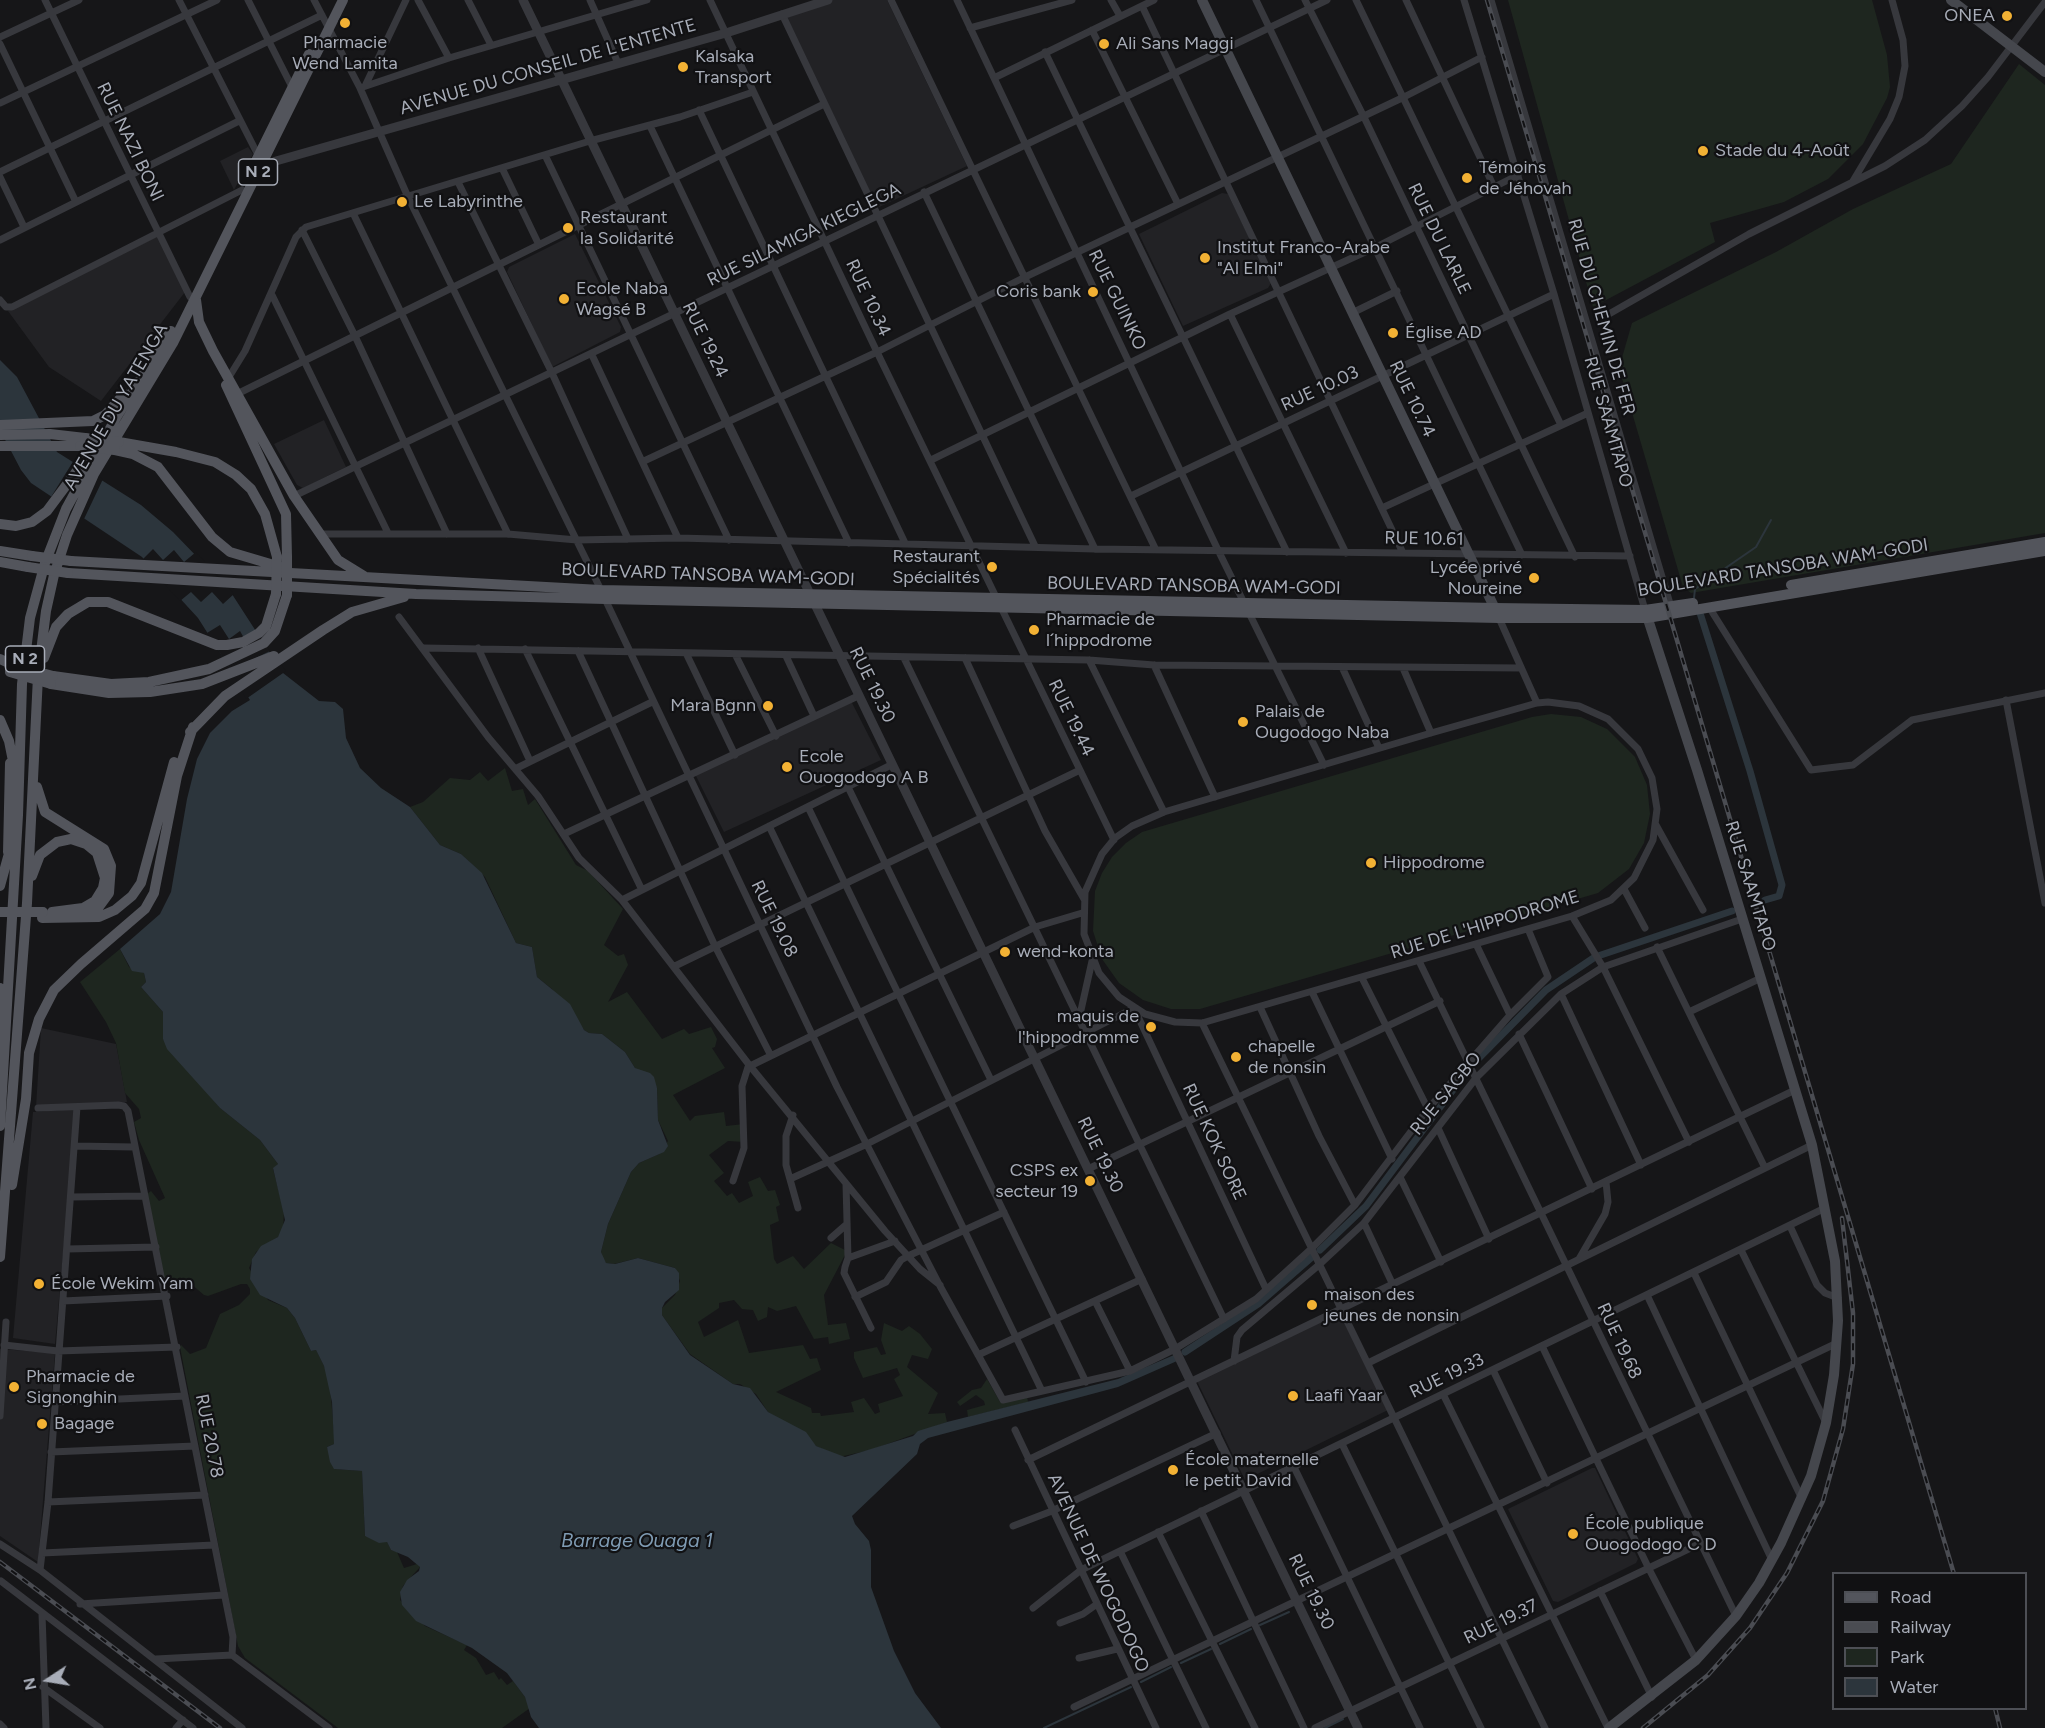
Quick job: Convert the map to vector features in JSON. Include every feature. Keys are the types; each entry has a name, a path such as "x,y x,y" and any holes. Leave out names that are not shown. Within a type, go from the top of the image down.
{"main road":[{"name":"AVENUE DU YATENGA","path":"88,470 173,343 242,190 263,153 335,0"},
{"name":"AVENUE DU YATENGA","path":"0,1126 6,1055 18,815 22,684 30,618 45,563 88,470 117,416 193,297 258,172 263,153 292,87 326,21 343,0"},
{"name":"RUE 10.74","path":"1202,0 1497,613"},
{"path":"1951,0 2045,72"},
{"path":"52,680 111,684 149,682 185,676 225,662 262,638 272,610 281,595 286,514 231,398 199,322 193,297"},
{"path":"213,351 294,496 318,534 338,560 370,579"},
{"path":"0,432 42,423 93,421 105,415 143,374"},
{"path":"0,432 50,434 83,442 176,452 215,462 236,475 252,489 265,514 282,557"},
{"path":"4,446 83,442"},
{"path":"117,446 158,467 212,537 230,552 246,559 316,576"},
{"path":"0,524 16,526 32,522 88,470"},
{"name":"AVENUE DU YATENGA","path":"0,1257 27,903 37,691 45,611 71,511"},
{"name":"BOULEVARD TANSOBA WAM-GODI","path":"1646,614 1671,607 2045,542"},
{"path":"0,551 30,562"},
{"name":"BOULEVARD TANSOBA WAM-GODI","path":"70,567 156,579 416,594 603,595 1646,614 1709,607 2045,551"},
{"path":"0,562 30,562 70,567 146,567 316,576"},
{"name":"BOULEVARD TANSOBA WAM-GODI","path":"316,576 603,595"},
{"path":"0,912 66,919 99,917 115,910 132,896 141,883 178,750 193,727 207,712 274,659 352,612 416,594"},
{"path":"37,691 47,648 56,627 68,614 88,603 108,602 217,645 237,644 262,638"},
{"name":"RUE SAAMTAPO","path":"1608,1728 1652,1697 1696,1660 1736,1616 1772,1560 1802,1499 1826,1423 1837,1343 1838,1298 1835,1262 1812,1145 1646,614"},
{"path":"0,659 7,669 109,693 150,692 202,684 274,659"},
{"path":"0,720 9,741 15,770 18,815 0,886"},
{"path":"2,1236 17,1161 29,1053 39,1019 54,990 145,909 154,893 180,764 193,727"},
{"path":"7,864 9,741"},
{"path":"34,771 45,812 104,849 111,866 110,893 98,908 66,919"},
{"path":"0,918 43,915 83,908 95,900 103,888 103,866 97,853 86,844 71,839 57,842 40,855 34,869 27,903"},
{"path":"0,988 0,1027 6,1055"}],"street":[{"name":"RUE NAZI BONI","path":"45,0 157,233 193,297"},
{"path":"0,37 79,0"},
{"path":"179,0 239,121 263,153 276,161"},
{"path":"0,103 217,0"},
{"path":"248,0 267,42 292,87"},
{"name":"RUE 19.08","path":"314,0 363,86 408,197 577,540 627,650 759,924 922,1250"},
{"path":"363,86 406,0"},
{"path":"418,0 449,58"},
{"path":"468,0 491,45"},
{"name":"RUE 19.24","path":"523,0 814,600"},
{"path":"590,0 618,63"},
{"path":"363,86 491,45 646,0"},
{"name":"RUE 10.34","path":"710,0 771,132 999,603"},
{"name":"AVENUE DU CONSEIL DE L'ENTENTE","path":"258,172 276,161 726,33 828,0"},
{"path":"891,0 1155,548"},
{"name":"RUE GUINKO","path":"957,0 1218,550 1249,608 1324,765"},
{"path":"970,28 1072,0"},
{"path":"1111,0 1120,16"},
{"path":"994,78 1154,0"},
{"path":"1256,0 1522,555"},
{"name":"RUE DU LARLE","path":"1305,0 1469,333 1575,557"},
{"name":"RUE SILAMIGA KIEGLEGA","path":"294,496 592,355 924,192 1327,0"},
{"path":"1356,0 1561,425"},
{"path":"1406,0 1494,187"},
{"name":"RUE SAAMTAPO","path":"1464,0 1554,294 1646,614"},
{"name":"RUE DU CHEMIN DE FER","path":"1491,0 1671,607"},
{"path":"1851,183 1890,119 1899,97 1905,66 1903,40 1892,0"},
{"path":"1609,314 1749,234 1885,166 1925,140 1962,106 2045,2"},
{"path":"1142,6 1403,553"},
{"path":"782,14 1035,546"},
{"path":"0,172 267,42 326,21"},
{"path":"1092,30 1178,204"},
{"path":"0,44 76,202"},
{"path":"1045,52 1287,552"},
{"path":"644,461 877,352 1023,278 1078,254 1363,115 1404,98 1482,57"},
{"path":"229,376 245,351 302,230 310,224 408,197 590,141 650,126 753,92"},
{"path":"237,394 824,104"},
{"path":"699,110 905,543"},
{"path":"0,240 239,121"},
{"path":"650,126 673,179 849,543"},
{"path":"545,155 729,540"},
{"path":"502,168 539,245"},
{"path":"931,460 1230,314 1376,247 1518,176"},
{"path":"0,177 24,227"},
{"path":"458,182 552,373 628,539"},
{"path":"0,300 8,308 242,190"},
{"path":"924,192 1095,549"},
{"path":"352,213 455,420 508,534"},
{"path":"302,230 355,336 447,534"},
{"path":"1352,313 1397,291"},
{"name":"RUE 10.03","path":"1131,496 1554,294"},
{"path":"272,295 388,533"},
{"path":"1230,314 1346,553"},
{"path":"592,355 644,461 678,538"},
{"path":"1382,508 1588,413"},
{"name":"RUE 10.61","path":"318,534 508,534 577,540 678,538 1095,549 1630,556"},
{"name":"RUE 19.30","path":"814,600 891,765 1245,1490 1358,1728"},
{"name":"RUE 19.44","path":"999,603 1114,840"},
{"path":"1709,607 1811,770 1853,765 1912,720 2045,693"},
{"path":"1497,613 1537,703"},
{"path":"399,617 488,737 517,768 579,858 622,900 750,1066 793,1115 846,1184 895,1242 940,1286"},
{"path":"424,648 1089,660 1154,665 1274,664 1403,668 1521,668"},
{"path":"477,648 530,762"},
{"path":"525,649 642,890"},
{"path":"578,651 643,796 770,1054"},
{"path":"686,653 735,755"},
{"path":"735,654 776,736"},
{"path":"786,656 814,716"},
{"path":"904,658 979,818 1035,927 1224,1319"},
{"path":"965,658 1064,868 1084,899"},
{"path":"1089,660 1164,812"},
{"path":"1154,665 1215,797"},
{"path":"1342,667 1379,748"},
{"path":"1403,668 1431,733"},
{"path":"564,834 858,696"},
{"path":"2006,700 2045,903"},
{"path":"517,768 652,702"},
{"name":"RUE DE L'HIPPODROME","path":"1558,702 1579,706 1599,714 1624,733 1644,758 1652,778 1656,798 1656,825 1645,860 1624,889 1611,900 1572,916 1202,1023 1165,1021 1134,1008 1112,990 1092,961 1084,934 1082,913 1084,899 1096,863 1114,840 1141,820 1164,812 1537,703 1558,702"},
{"path":"622,900 891,765"},
{"path":"675,966 1080,771"},
{"path":"848,787 991,1080"},
{"path":"808,807 1086,1382"},
{"path":"1656,825 1703,910"},
{"path":"770,826 858,1013 1042,1391"},
{"path":"1624,889 1645,928"},
{"path":"733,1181 744,1148 742,1086 745,1070 750,1066 770,1054 1035,927 1082,913"},
{"path":"1572,916 1603,967 1689,1142"},
{"name":"RUE SAGBO","path":"1234,1362 1237,1337 1242,1329 1320,1264 1364,1223 1476,1078 1560,994 1603,967 1742,919"},
{"path":"922,1250 1002,1399 1130,1371 1176,1348 1224,1319 1266,1289 1312,1248 1355,1205 1468,1060 1548,977 1528,929"},
{"path":"1476,944 1510,1015"},
{"path":"1657,947 1766,1168"},
{"path":"1079,1019 1092,961"},
{"name":"RUE 19.68","path":"1419,961 1736,1616"},
{"path":"1362,978 1428,1109"},
{"path":"1689,1012 1761,978"},
{"path":"1312,992 1392,1159"},
{"path":"1560,994 1641,1165"},
{"path":"1088,1169 1440,1001"},
{"path":"1260,1007 1319,1136 1355,1205"},
{"path":"790,1179 867,1144 911,1119 1134,1008"},
{"name":"RUE KOK SORE","path":"1134,1008 1266,1289"},
{"path":"1202,1023 1545,1728"},
{"path":"1519,1034 1592,1189"},
{"path":"1028,1460 1795,1090"},
{"name":"RUE 20.78","path":"77,1107 124,1106 128,1111 167,1296 234,1645 232,1655"},
{"path":"38,1108 77,1107 48,1502 40,1570"},
{"path":"793,1115 786,1146 790,1179 798,1208"},
{"path":"1438,1128 1489,1239"},
{"path":"1368,1363 1812,1145"},
{"path":"75,1146 134,1148"},
{"path":"1400,1177 1442,1262"},
{"path":"1579,1259 1605,1214 1608,1202 1606,1182"},
{"path":"846,1184 848,1258 844,1273 871,1328"},
{"path":"71,1197 145,1196"},
{"name":"RUE 19.33","path":"1033,1608 1081,1570 1826,1208"},
{"path":"855,1297 886,1282 901,1260 908,1256 1004,1212"},
{"path":"1364,1223 1393,1285"},
{"path":"831,1238 848,1224"},
{"path":"1790,1226 1817,1285 1825,1293 1838,1298"},
{"path":"848,1258 895,1242"},
{"path":"67,1249 156,1247"},
{"path":"1741,1250 1826,1423"},
{"path":"1694,1273 1802,1499"},
{"path":"978,1355 1142,1279"},
{"path":"1647,1295 1772,1560"},
{"path":"63,1301 167,1296"},
{"path":"1095,1301 1130,1371"},
{"path":"0,1416 6,1322"},
{"path":"1074,1707 1596,1459 1646,1432 1700,1409 1837,1343"},
{"path":"4,1345 58,1351 177,1347"},
{"path":"1542,1346 1649,1569 1696,1660"},
{"path":"1493,1370 1546,1483"},
{"path":"1443,1394 1608,1728"},
{"path":"54,1402 185,1396"},
{"name":"AVENUE DE WOGODOGO","path":"1015,1430 1156,1728"},
{"path":"1013,1526 1052,1511 1217,1433"},
{"path":"1342,1444 1481,1728"},
{"path":"51,1452 195,1446"},
{"path":"1294,1467 1420,1728"},
{"path":"48,1502 205,1495"},
{"path":"1201,1511 1304,1728"},
{"path":"1158,1532 1256,1728"},
{"name":"RUE 19.37","path":"1315,1728 1701,1543"},
{"path":"0,1544 40,1570 80,1604 156,1659 242,1728"},
{"path":"42,1553 214,1545"},
{"path":"1120,1551 1206,1728"},
{"path":"0,1580 0,1589"},
{"path":"0,1580 193,1728"},
{"path":"1600,1591 1652,1697"},
{"path":"80,1604 224,1595"},
{"path":"1060,1623 1083,1614 1097,1604"},
{"path":"42,1614 46,1728"},
{"path":"1079,1658 1117,1648"},
{"path":"156,1659 232,1655 329,1728"},
{"path":"43,1687 100,1728"},
{"path":"176,1728 183,1720"},
{"path":"0,1724 4,1728"}],"shaded area":[{"path":"831,0 887,0 967,166 877,208 783,14"},
{"path":"248,147 253,154 234,190 220,161"},
{"name":"Institut Franco-Arabe \"Al Elmi\"","path":"1222,193 1228,194 1271,283 1268,288 1183,326 1139,234"},
{"name":"Ecole Naba Wagsé B","path":"575,234 621,327 620,332 552,367 507,272 509,267"},
{"path":"158,236 185,292 101,401 49,367 8,311"},
{"path":"324,420 346,467 303,488 297,485 274,444"},
{"name":"Ecole Ouogodogo A B","path":"849,697 881,760 724,832 695,774"},
{"path":"41,1028 116,1044 127,1102 36,1107"},
{"path":"76,1109 55,1344 13,1338 33,1112"},
{"name":"Laafi Yaar","path":"1340,1312 1388,1410 1245,1480 1197,1381"},
{"path":"0,1349 55,1353 38,1562 0,1536"},
{"name":"École publique Ouogodogo C D","path":"1595,1468 1638,1559 1636,1563 1558,1602 1553,1601 1508,1509"}],"green space":[{"name":"Stade du 4-Août","path":"1508,0 1872,0 1887,55 1890,87 1887,98 1863,144 1828,179 1784,202 1710,223 1715,242 1593,307"},
{"path":"2019,64 2045,85 2045,533 1691,593 1683,587 1619,368 1632,323 1776,252 1853,209 1951,164"},
{"name":"Hippodrome","path":"1551,714 1581,717 1607,729 1635,757 1647,785 1650,814 1644,843 1629,869 1598,893 1200,1009 1171,1009 1143,1000 1119,983 1102,959 1093,931 1095,891 1112,857 1142,832 1532,717"},
{"path":"505,768 512,791 523,789 528,805 535,799 576,865 588,871 623,909 604,945 618,956 624,954 628,965 608,1002 627,992 662,1039 684,1029 689,1034 711,1027 717,1039 715,1047 712,1048 725,1068 673,1095 690,1121 695,1116 724,1112 726,1126 744,1124 744,1142 728,1141 709,1155 724,1173 714,1181 727,1196 732,1193 739,1203 753,1196 748,1182 760,1177 768,1191 775,1190 780,1205 776,1207 779,1221 770,1225 774,1259 777,1264 793,1256 804,1269 831,1243 847,1251 824,1295 828,1325 846,1323 850,1339 829,1344 828,1337 814,1339 796,1306 777,1311 768,1307 767,1317 758,1321 753,1310 742,1309 734,1300 719,1303 719,1308 698,1322 704,1337 738,1320 749,1353 803,1345 810,1359 817,1358 821,1370 776,1392 811,1408 812,1413 820,1413 821,1416 854,1412 851,1402 864,1398 875,1414 880,1412 878,1404 903,1396 894,1379 900,1375 897,1368 863,1378 854,1358 854,1352 877,1347 881,1355 886,1354 881,1340 884,1323 902,1331 909,1326 920,1334 932,1349 928,1359 912,1355 907,1367 938,1393 928,1414 945,1413 947,1422 871,1450 839,1457 816,1446 768,1412 756,1394 740,1384 733,1384 690,1354 662,1315 662,1308 675,1295 680,1281 675,1268 638,1258 614,1264 606,1263 602,1258 601,1252 608,1224 631,1172 639,1163 659,1154 668,1141 658,1120 657,1088 635,1068 625,1052 602,1034 589,1033 584,1030 552,989 537,977 532,947 516,943 485,877 461,854 440,845 410,807 423,802 450,778 470,780 480,772 488,781"},
{"path":"120,949 129,967 144,973 146,982 141,987 163,1012 163,1039 220,1108 260,1140 278,1164 273,1169 284,1211 283,1230 278,1237 256,1252 249,1268 268,1300 287,1308 295,1318 311,1351 316,1350 329,1376 334,1444 327,1447 335,1469 362,1471 365,1536 387,1542 391,1550 397,1552 404,1568 417,1564 420,1567 403,1586 400,1600 425,1626 467,1645 464,1650 476,1658 486,1675 494,1672 499,1680 501,1678 507,1685 513,1681 525,1697 530,1708 502,1728 338,1728 245,1658 238,1646 180,1347 181,1345 190,1354 206,1348 220,1314 239,1305 250,1294 250,1289 247,1284 241,1284 208,1296 184,1278 177,1289 164,1280 147,1194 151,1191 159,1201 165,1198 139,1140 134,1122 141,1118 139,1109 125,1093 116,1043 106,1022 80,982"},
{"path":"987,1379 1000,1402 1027,1396 1028,1402 968,1417 967,1410 985,1405 984,1401 976,1395 960,1406 957,1402 972,1390 981,1388"}],"water":[{"name":"Barrage Ouaga 1","path":"0,360 17,377 57,452 141,505 173,532 230,591 283,673 319,701 335,702 343,709 346,738 360,768 381,788 410,807 440,845 461,854 482,873 516,943 532,947 537,977 570,1004 584,1030 589,1033 602,1034 625,1052 635,1068 650,1073 654,1077 657,1088 658,1120 668,1146 664,1152 639,1163 631,1172 608,1224 601,1252 606,1263 615,1264 638,1258 675,1268 679,1273 679,1290 665,1302 662,1315 690,1355 733,1384 750,1388 768,1412 806,1432 816,1446 845,1457 913,1436 918,1431 947,1422 1118,1379 1174,1355 1177,1361 1118,1387 928,1438 920,1444 917,1454 852,1516 855,1524 869,1541 871,1587 894,1651 915,1693 941,1728 539,1728 531,1717 525,1697 507,1673 472,1648 416,1621 402,1605 400,1592 407,1580 419,1571 420,1567 408,1557 391,1550 387,1542 379,1543 365,1536 362,1471 334,1469 330,1462 327,1447 334,1444 332,1402 324,1366 316,1350 311,1351 295,1318 287,1308 260,1295 250,1279 252,1259 261,1246 278,1237 285,1220 273,1168 278,1164 260,1140 220,1108 167,1049 163,1039 163,1012 141,987 146,982 144,973 132,971 120,949 160,914 171,892 187,799 197,759 210,733 232,711 250,700 198,618 142,557 31,483 21,470 0,430"}],"pier":[{"path":"74,460 103,479 84,519 51,497"},
{"path":"153,549 163,560 174,550 184,562 196,552 234,594 223,604 212,592 201,602 191,592 180,601 142,560"},
{"path":"220,625 229,639 240,631 244,638 257,630 270,651 231,670 207,633"},
{"path":"273,654 286,671 246,699 232,671"}],"waterway":[{"path":"1694,598 1695,589 1756,547 1771,520"},
{"path":"1700,613 1750,771 1782,885 1779,896 1765,900"},
{"path":"1476,1061 1546,990 1595,957 1732,911"},
{"path":"1320,1250 1366,1206 1468,1070"},
{"path":"1185,1352 1258,1304 1312,1257"},
{"path":"1260,1625 1289,1612"},
{"path":"1220,1644 1251,1629"},
{"path":"1181,1663 1211,1649"},
{"path":"1141,1682 1171,1667"},
{"path":"1044,1728 1131,1687"},
{"path":"1325,1728 1343,1719"}],"railway":[{"path":"1487,0 1953,1572"},
{"path":"1643,1728 1708,1675 1750,1628 1787,1573 1823,1501 1843,1429 1853,1364 1853,1313 1842,1218"},
{"path":"0,1562 220,1728"},
{"path":"1996,1710 2000,1728"}],"place":[{"name":"ONEA","path":"2007,16"},
{"name":"Pharmacie Wend Lamita","path":"345,23"},
{"name":"Ali Sans Maggi","path":"1104,44"},
{"name":"Kalsaka Transport","path":"683,67"},
{"name":"Stade du 4-Août","path":"1703,151"},
{"name":"Témoins de Jéhovah","path":"1467,178"},
{"name":"Le Labyrinthe","path":"402,202"},
{"name":"Restaurant la Solidarité","path":"568,228"},
{"name":"Institut Franco-Arabe \"Al Elmi\"","path":"1205,258"},
{"name":"Coris bank","path":"1093,292"},
{"name":"Ecole Naba Wagsé B","path":"564,299"},
{"name":"Église AD","path":"1393,333"},
{"name":"Restaurant Spécialités","path":"992,567"},
{"name":"Lycée privé Noureine","path":"1534,578"},
{"name":"Pharmacie de l´hippodrome","path":"1034,630"},
{"name":"Mara Bgnn","path":"768,706"},
{"name":"Palais de Ougodogo Naba","path":"1243,722"},
{"name":"Ecole Ouogodogo A B","path":"787,767"},
{"name":"Hippodrome","path":"1371,863"},
{"name":"wend-konta","path":"1005,952"},
{"name":"maquis de l'hippodromme","path":"1151,1027"},
{"name":"chapelle de nonsin","path":"1236,1057"},
{"name":"CSPS ex secteur 19","path":"1090,1181"},
{"name":"École Wekim Yam","path":"39,1284"},
{"name":"maison des jeunes de nonsin","path":"1312,1305"},
{"name":"Pharmacie de Signonghin","path":"14,1387"},
{"name":"Laafi Yaar","path":"1293,1396"},
{"name":"Bagage","path":"42,1424"},
{"name":"École maternelle le petit David","path":"1173,1470"},
{"name":"École publique Ouogodogo C D","path":"1573,1534"}]}
